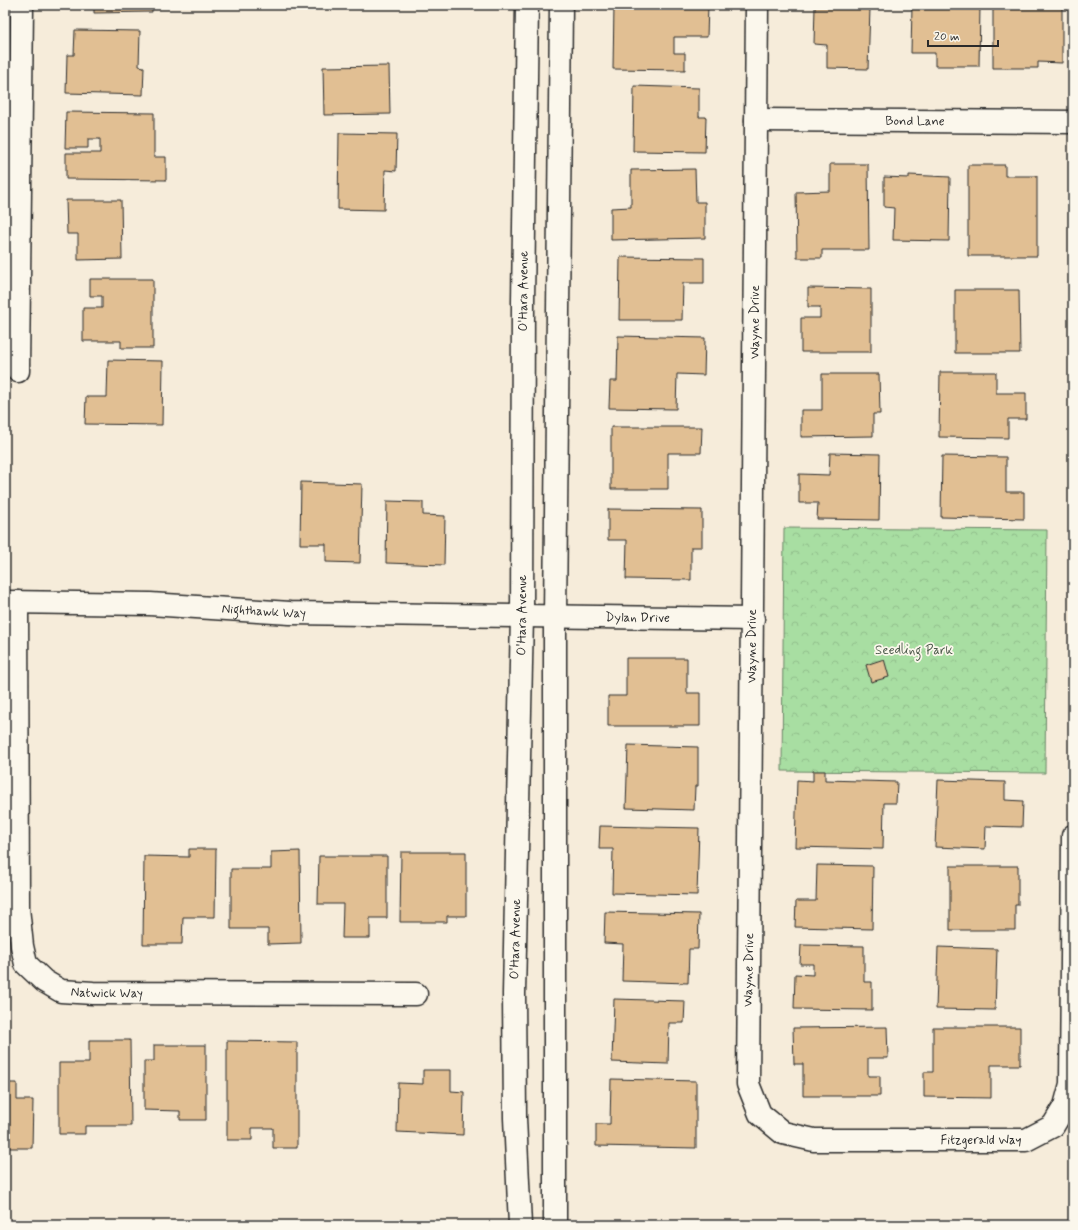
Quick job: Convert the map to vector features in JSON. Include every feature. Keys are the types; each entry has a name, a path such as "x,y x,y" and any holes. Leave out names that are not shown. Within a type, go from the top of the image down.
{"street":[{"path":"18,371 22,5"},
{"name":"O'Hara Avenue","path":"520,1225 514,994 522,616 523,302 527,5"},
{"path":"555,1225 555,617 561,5"},
{"name":"Wayne Drive","path":"757,5 748,1084 760,1114 783,1133 814,1140 923,1140"},
{"name":"Bond Lane","path":"756,120 1073,122"},
{"name":"Nighthawk Way","path":"11,602 150,604 290,613 522,616"},
{"name":"Natwick Way","path":"11,602 18,908 22,946 26,964 44,982 61,991 93,993 416,994"},
{"name":"Dylan Drive","path":"522,616 753,619"},
{"name":"Fitzgerald Way","path":"923,1140 1026,1140 1053,1126 1065,1106 1071,1084 1073,836"}],"green space":[{"name":"Seedling Park","path":"784,528 1047,530 1045,773 782,771"}],"building":[{"path":"94,5 152,5 152,12 94,13"},
{"path":"614,5 708,5 707,37 674,37 674,53 685,53 685,70 613,69"},
{"path":"912,5 980,5 979,66 935,66 935,53 911,53"},
{"path":"993,5 1062,5 1062,63 1038,62 1038,68 993,68"},
{"path":"815,7 870,8 868,69 827,68 827,45 814,44"},
{"path":"75,30 140,31 139,66 144,67 143,95 66,93 67,55 74,55"},
{"path":"389,66 390,114 324,115 323,67"},
{"path":"634,86 699,88 699,117 706,117 705,152 633,151"},
{"path":"66,112 154,113 154,157 166,157 166,180 66,179 66,153 100,153 100,139 88,139 88,148 65,148"},
{"path":"339,133 397,134 396,171 385,170 384,210 338,209"},
{"path":"830,164 868,164 869,250 822,250 822,258 797,258 796,192 830,191"},
{"path":"968,165 1005,165 1005,176 1037,176 1037,256 968,256"},
{"path":"695,169 696,202 705,202 705,238 611,240 611,208 631,207 631,170"},
{"path":"909,175 950,177 949,241 893,240 894,208 884,207 884,177 909,178"},
{"path":"66,200 121,200 122,259 78,260 78,234 67,234"},
{"path":"620,257 704,258 704,283 683,283 682,320 619,320"},
{"path":"90,279 153,279 153,348 121,348 121,341 83,341 83,308 102,308 102,296 90,296"},
{"path":"808,288 871,289 871,352 801,352 801,318 820,318 820,307 808,307"},
{"path":"955,290 1019,290 1020,353 955,353"},
{"path":"618,336 705,338 704,375 677,374 676,409 609,408 610,381 617,381"},
{"path":"108,360 163,361 162,425 85,424 86,397 107,397"},
{"path":"940,372 996,372 996,393 1026,393 1026,419 1008,419 1008,438 939,437"},
{"path":"822,374 879,374 880,414 873,414 873,436 801,437 801,410 822,410"},
{"path":"611,427 702,427 701,453 668,453 668,489 611,489"},
{"path":"830,453 880,454 879,520 817,519 818,503 799,503 799,474 829,475"},
{"path":"942,456 1006,457 1006,492 1024,492 1024,519 941,517"},
{"path":"301,482 362,484 360,563 326,562 326,544 300,544"},
{"path":"387,501 423,502 423,515 445,516 444,565 386,563"},
{"path":"608,509 702,510 702,547 691,547 691,580 626,579 627,540 608,540"},
{"path":"626,658 687,658 687,693 700,693 700,726 608,726 608,696 626,696"},
{"path":"884,659 889,677 871,682 866,665"},
{"path":"628,745 698,747 698,786 695,786 694,810 626,808"},
{"path":"813,771 825,771 825,780 897,782 896,803 884,803 883,849 795,847 797,780 813,781"},
{"path":"938,780 1005,782 1005,800 1023,801 1022,827 986,826 985,849 935,847"},
{"path":"600,826 699,828 697,895 612,893 613,849 599,849"},
{"path":"189,849 216,849 215,917 183,917 182,944 143,944 144,856 189,857"},
{"path":"300,851 301,943 268,944 268,929 231,929 231,869 271,869 271,852"},
{"path":"401,852 466,852 466,916 447,916 447,922 400,922"},
{"path":"319,856 387,856 387,918 370,918 370,938 342,938 343,904 318,904"},
{"path":"817,865 873,866 872,929 795,927 796,901 816,901"},
{"path":"950,866 1018,866 1018,905 1015,905 1015,930 950,930"},
{"path":"605,912 699,914 698,949 689,949 688,983 622,981 623,944 604,943"},
{"path":"801,945 864,946 864,982 872,982 872,1010 794,1009 795,974 813,975 813,964 800,964"},
{"path":"938,947 997,949 995,1010 936,1009"},
{"path":"614,999 685,1001 684,1023 669,1023 668,1064 612,1062"},
{"path":"887,1027 888,1058 868,1058 868,1076 880,1076 880,1096 803,1096 803,1064 794,1064 793,1028"},
{"path":"933,1027 1020,1027 1020,1065 991,1065 991,1098 924,1097 924,1072 933,1072"},
{"path":"89,1040 130,1040 131,1126 85,1126 85,1134 59,1134 59,1063 89,1063"},
{"path":"227,1041 297,1042 297,1148 273,1148 273,1128 252,1128 252,1140 227,1140"},
{"path":"154,1045 206,1045 206,1120 180,1120 180,1111 144,1110 144,1061 154,1061"},
{"path":"423,1070 451,1070 451,1091 464,1092 463,1135 397,1132 398,1083 423,1084"},
{"path":"611,1079 696,1081 696,1148 596,1146 596,1124 610,1124"},
{"path":"5,1083 17,1083 17,1100 33,1100 32,1148 5,1148"}]}
